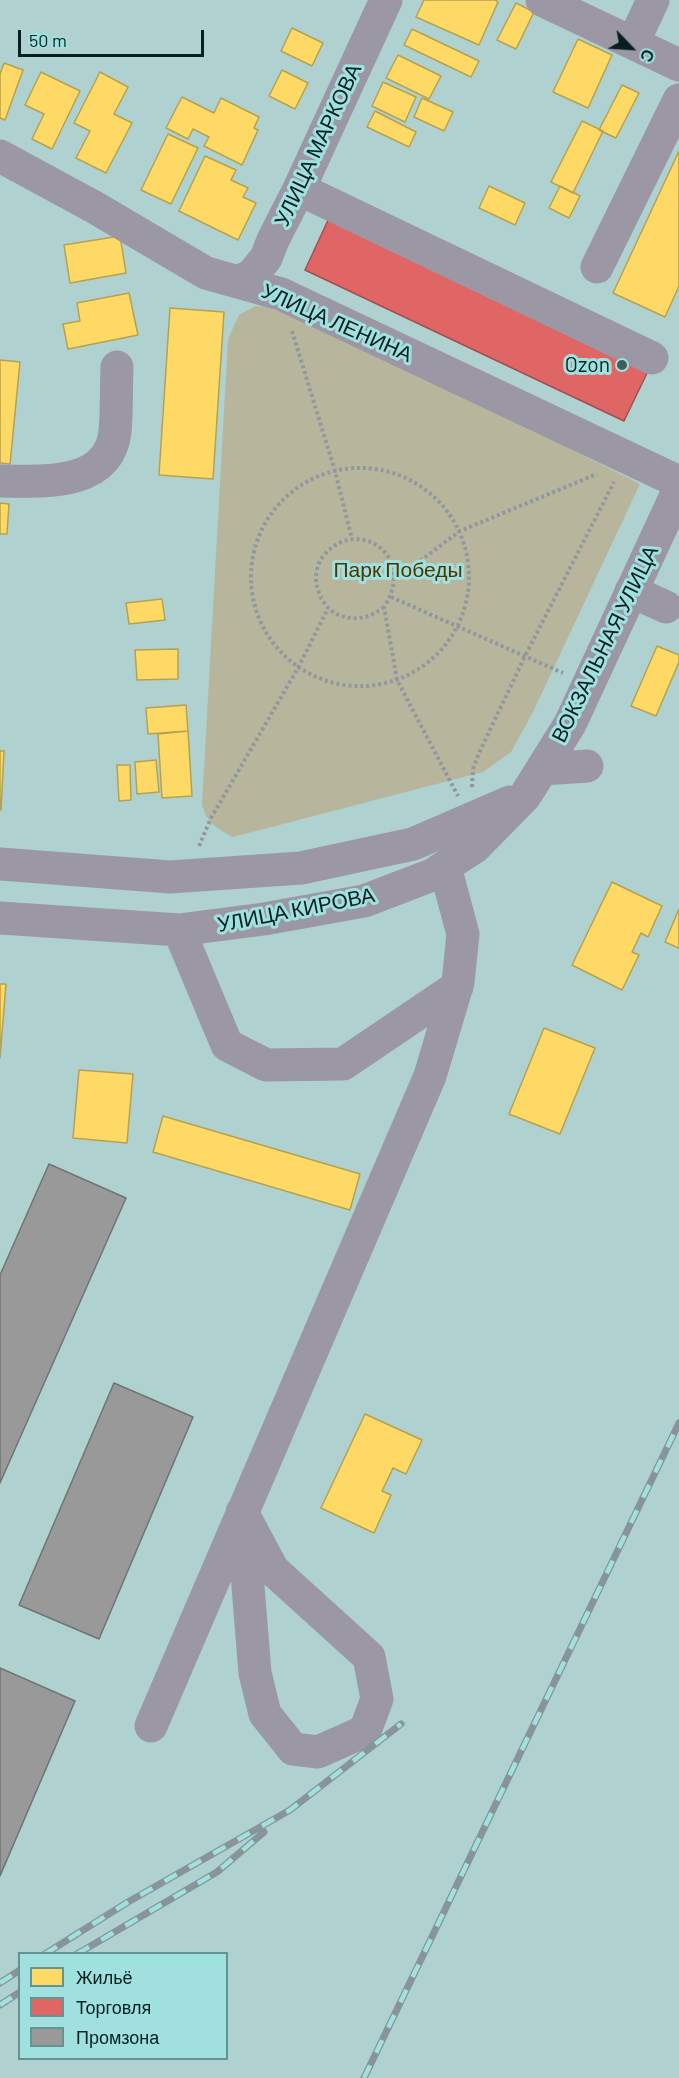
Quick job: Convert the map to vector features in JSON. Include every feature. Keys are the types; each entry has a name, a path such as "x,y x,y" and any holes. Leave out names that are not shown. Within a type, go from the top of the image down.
{"street":[{"name":"УЛИЦА МАРКОВА","path":"240,281 252,274 266,258 386,0"},
{"path":"542,0 679,65"},
{"path":"633,43 653,0"},
{"path":"597,267 679,100"},
{"name":"УЛИЦА ЛЕНИНА","path":"0,157 94,207 206,273 280,294 679,482"},
{"path":"299,189 652,358"},
{"path":"0,481 59,481 90,471 106,455 114,434 117,367"},
{"name":"ВОКЗАЛЬНАЯ УЛИЦА","path":"534,782 570,724 679,489"},
{"path":"631,591 666,607"},
{"path":"534,782 587,766"},
{"name":"УЛИЦА КИРОВА","path":"0,864 170,877 301,868 413,844 470,819 534,782"},
{"name":"УЛИЦА КИРОВА","path":"0,918 179,930 264,919 364,901 432,875 475,847 534,782"},
{"path":"151,1726 430,1076 457,987 463,934 445,867"},
{"path":"179,930 227,1045 266,1065 343,1064 457,987"},
{"path":"242,1512 273,1570 369,1657 377,1699 365,1731 318,1752 293,1749 265,1714 255,1673 242,1512"}],"path":[{"path":"280,294 335,471 352,539"},
{"path":"396,579 460,531 602,472 626,458"},
{"path":"470,819 473,770 479,753 525,656 626,458"},
{"path":"372,468 408,478 438,500 460,531 469,562 469,595 459,626 436,656 397,680 369,687 332,684 298,668 272,643 256,611 250,576 257,540 274,508 301,484 335,471 372,468"},
{"path":"352,539 371,543 387,554 396,579 391,597 384,607 365,618 351,619 339,616 320,598 316,585 316,573 320,560 329,550 339,542 352,539"},
{"path":"391,597 588,685"},
{"path":"384,607 397,680 470,819"},
{"path":"187,875 211,818 298,668 328,608"}],"green space":[{"name":"Парк Победы","path":"255,306 284,307 306,315 640,484 533,712 511,752 483,772 233,837 213,824 206,816 202,804 228,339 239,315"}],"building: Жильё":[{"path":"424,0 495,0 498,2 479,45 416,17"},
{"path":"516,3 534,12 516,49 497,40"},
{"path":"292,28 323,43 312,66 281,51"},
{"path":"412,29 479,61 471,77 404,45"},
{"path":"578,39 612,55 588,108 553,92"},
{"path":"398,55 441,76 429,99 386,78"},
{"path":"4,63 23,70 5,120 0,118 0,74"},
{"path":"282,70 308,83 295,109 269,96"},
{"path":"41,72 80,91 52,149 32,139 44,114 25,105"},
{"path":"100,72 128,87 114,114 132,123 106,173 76,158 90,131 74,123"},
{"path":"383,82 416,97 405,122 372,106"},
{"path":"622,85 639,93 616,138 599,130"},
{"path":"182,97 214,113 221,98 259,117 254,128 258,130 242,165 204,146 209,137 193,129 188,139 166,128"},
{"path":"422,98 453,112 444,131 414,117"},
{"path":"375,111 416,132 409,147 367,127"},
{"path":"582,121 603,131 573,193 551,182"},
{"path":"168,134 198,148 171,204 141,190"},
{"path":"679,151 679,286 665,317 613,293"},
{"path":"205,156 236,170 231,180 248,188 243,197 256,203 238,240 179,211"},
{"path":"489,186 525,203 515,225 479,208"},
{"path":"560,186 580,196 569,218 549,208"},
{"path":"120,236 126,273 70,283 64,245"},
{"path":"129,293 138,335 68,349 63,324 80,321 77,303"},
{"path":"170,308 224,312 213,479 159,475"},
{"path":"0,360 20,362 10,464 0,463"},
{"path":"0,503 9,504 7,534 0,534"},
{"path":"162,599 165,620 129,624 126,603"},
{"path":"657,646 679,655 679,662 656,716 631,706"},
{"path":"178,649 178,679 137,680 135,650"},
{"path":"186,705 188,731 148,734 146,708"},
{"path":"188,731 192,796 162,798 158,734"},
{"path":"0,751 4,751 1,810 0,810"},
{"path":"156,760 159,792 137,794 135,762"},
{"path":"117,765 130,765 131,800 119,801"},
{"path":"612,882 662,906 648,937 641,933 632,952 639,955 622,990 572,965"},
{"path":"679,909 679,948 665,942"},
{"path":"0,984 6,984 0,1058"},
{"path":"544,1028 595,1048 560,1134 509,1114"},
{"path":"79,1070 133,1074 127,1143 73,1138"},
{"path":"163,1116 360,1174 350,1210 153,1152"},
{"path":"365,1414 422,1440 406,1474 393,1468 382,1491 391,1495 374,1533 321,1508"}],"building: Торговля":[{"path":"329,218 649,369 624,421 305,270"}],"building: Промзона":[{"path":"49,1164 126,1198 0,1483 0,1275"},
{"path":"114,1383 193,1417 99,1639 19,1605"},
{"path":"0,1668 75,1701 0,1876"}],"railway":[{"path":"364,2078 679,1423"},
{"path":"48,1952 128,1902 290,1810 401,1724"},
{"path":"80,1952 217,1872 264,1832"},
{"path":"0,1983 18,1971"},
{"path":"0,2005 18,1993"}],"place":[{"name":"Ozon","path":"622,365"}]}
